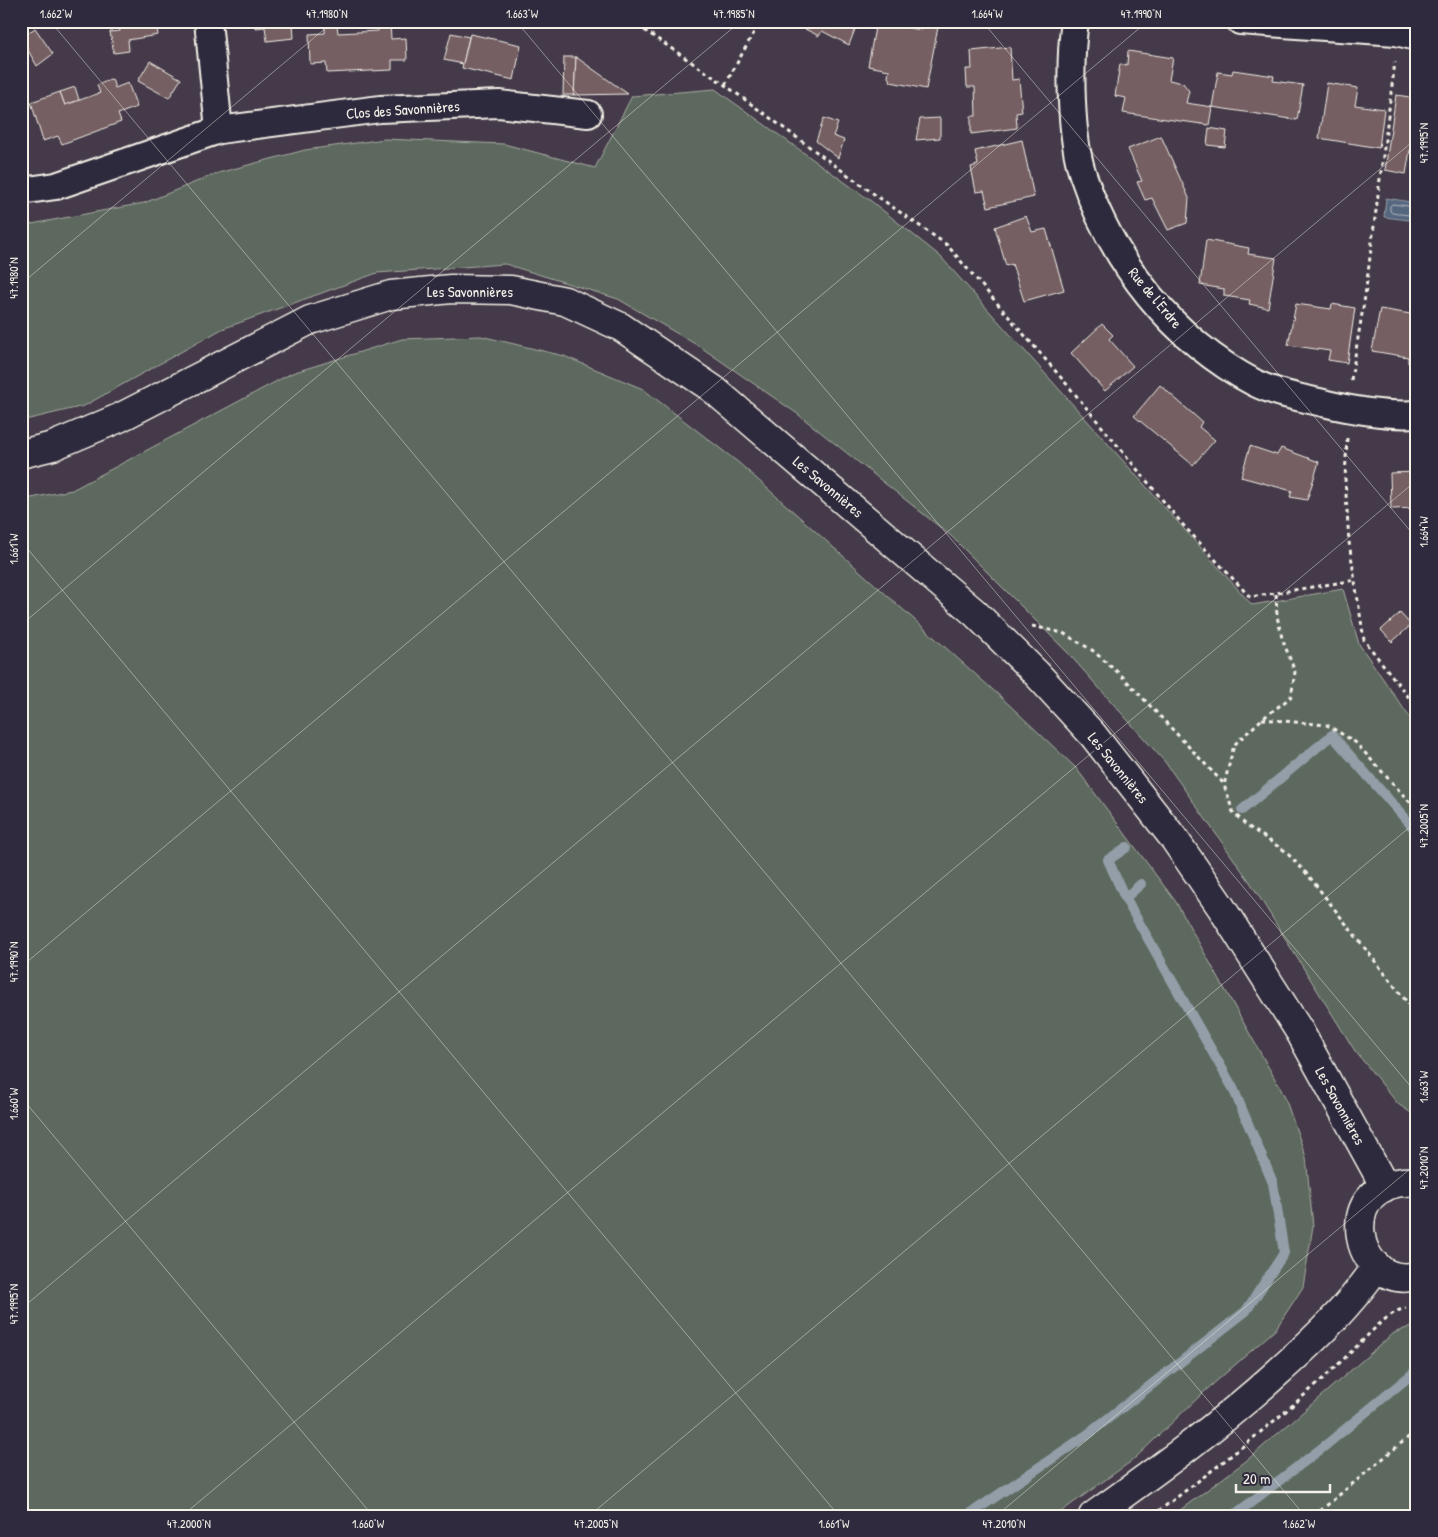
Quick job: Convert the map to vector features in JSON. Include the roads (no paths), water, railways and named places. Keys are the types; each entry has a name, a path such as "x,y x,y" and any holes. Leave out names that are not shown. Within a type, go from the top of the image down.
{"street":[{"path":"208,21 219,130"},
{"name":"Rue de l'Erdre","path":"1075,21 1072,38 1074,128 1082,174 1102,223 1130,271 1161,309 1198,346 1256,383 1280,393 1346,409 1400,415 1417,414"},
{"path":"1240,21 1402,36"},
{"name":"Clos des Savonnières","path":"21,191 56,186 219,130 400,108 500,104 588,114"},
{"name":"Les Savonnières","path":"21,454 53,446 119,418 310,320 391,294 451,289 511,290 565,301 621,327 713,389 975,613 1036,673 1092,735 1175,840 1222,907 1300,1032 1378,1174 1383,1188"},
{"path":"1417,1182 1404,1181 1376,1192 1366,1204 1360,1218 1359,1233 1362,1247 1370,1261 1376,1266 1396,1276 1411,1278 1417,1276"},
{"path":"1093,1516 1207,1433 1252,1396 1313,1342 1362,1287 1376,1266"}],"water":[{"path":"1386,198 1417,203 1417,221 1384,217"}],"waterway":[{"path":"1242,810 1332,735 1417,832"},
{"path":"1125,898 1108,860 1127,847"},
{"path":"967,1516 1087,1435 1246,1311 1284,1253 1273,1183 1233,1088 1125,898 1141,884"},
{"path":"1233,1516 1326,1445 1417,1370"}]}
